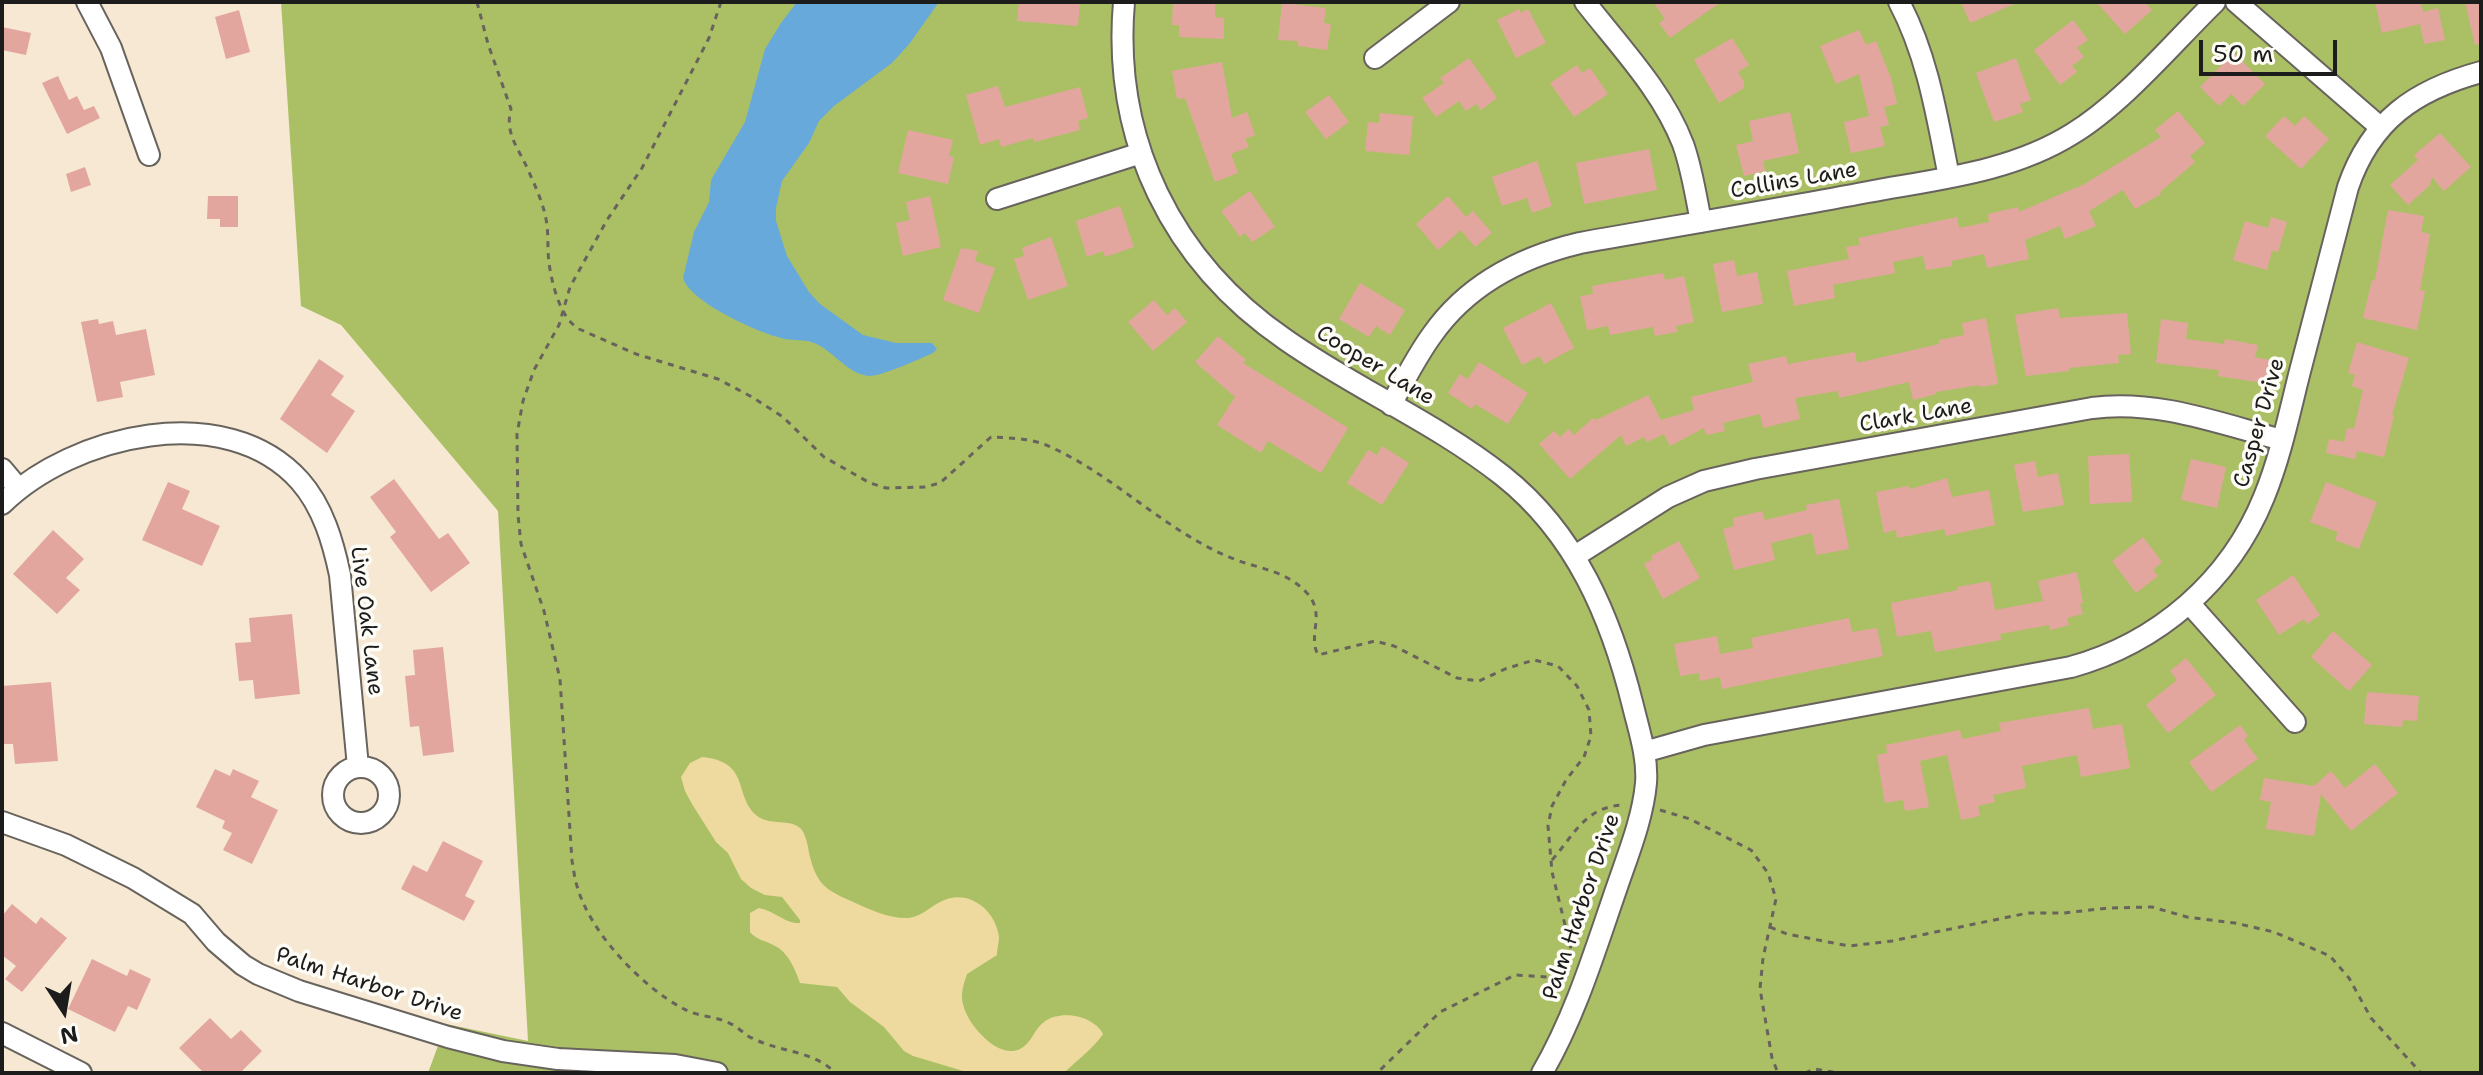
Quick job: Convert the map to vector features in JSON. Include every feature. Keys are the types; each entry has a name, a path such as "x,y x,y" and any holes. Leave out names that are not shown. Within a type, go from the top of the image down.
{"street":[{"path":"87,2 111,48 149,155"},
{"name":"Cooper Lane","path":"1124,2 1123,51 1127,98 1141,153 1150,178 1189,248 1221,286 1286,340 1461,446 1501,474 1545,515 1592,586 1615,641 1644,752"},
{"path":"1375,58 1449,2"},
{"path":"1585,2 1649,83 1669,115 1687,157 1701,222"},
{"path":"1899,2 1925,64 1949,177"},
{"name":"Collins Lane","path":"1391,405 1442,322 1479,287 1507,268 1564,247 1949,177 2027,157 2083,127 2117,99 2215,2"},
{"path":"2236,2 2380,127"},
{"name":"Casper Drive","path":"1644,752 1704,735 2071,667 2104,657 2134,642 2189,603 2216,577 2243,539 2265,495 2348,187 2358,161 2380,127 2403,106 2426,91 2481,72"},
{"path":"997,199 1141,153"},
{"name":"Clark Lane","path":"1575,556 1651,506 1704,481 2092,408 2154,408 2282,440"},
{"name":"Live Oak Lane","path":"2,504 40,473 89,449 137,437 208,436 237,442 267,454 284,466 314,500 335,552 340,575 358,767"},
{"path":"2,469 18,488"},
{"path":"2189,603 2295,722"},
{"name":"Palm Harbor Drive","path":"1542,1073 1569,1018 1642,806 1646,780 1644,752"},
{"name":"Palm Harbor Drive","path":"2,822 66,845 133,878 192,914 222,948 243,965 299,991 503,1051 558,1059 675,1065 717,1073"},
{"path":"2,1033 81,1073"}],"path":[{"path":"477,2 511,109 508,119 511,135 543,207 549,235 549,263 563,310 572,325 636,354 718,379 783,417 824,457 870,483 886,488 925,487 940,483 991,437 1043,443 1083,464 1200,542 1233,559 1286,575 1307,593 1315,607 1314,647 1318,655 1375,641 1394,646 1457,678 1479,681 1534,660 1558,666 1577,686 1589,710 1591,736 1584,757 1566,780 1552,806 1548,826 1552,872 1572,953 1564,969 1548,977 1515,975 1440,1012 1377,1073"},
{"path":"721,2 709,38 642,168 584,260 570,287 559,325 534,370 523,401 517,434 521,544 544,611 560,679 572,861 577,886 587,910 630,968 687,1011 733,1024 751,1038 804,1053 836,1073"},
{"path":"1552,860 1581,823 1593,812 1609,806 1642,806 1690,819 1751,850 1768,873 1776,899 1763,958 1760,989 1772,1058 1778,1073"},
{"path":"1770,927 1787,934 1849,946 1892,941 2028,913 2108,908 2152,907 2187,917 2235,923 2274,932 2330,956 2349,978 2371,1018 2421,1073"},
{"path":"1805,1073 1814,1069 1839,1073"}],"green space":[{"path":"281,2 2481,2 2481,1073 428,1073 446,1024 528,1041 498,511 341,325 301,306"}],"sand":[{"path":"702,757 728,765 735,772 749,807 761,819 792,824 802,830 818,878 834,893 879,913 902,918 914,917 942,901 956,897 974,901 988,912 999,937 997,955 967,974 962,996 970,1021 993,1045 1011,1051 1020,1049 1044,1022 1068,1015 1085,1019 1103,1034 1064,1073 970,1073 904,1051 884,1027 850,1002 837,987 800,983 787,956 750,932 750,913 759,908 790,922 800,923 800,920 782,897 765,895 741,879 728,853 716,842 685,791 681,777 690,763"}],"water":[{"path":"797,2 939,2 892,63 834,106 819,121 809,143 782,181 776,208 776,221 787,256 820,304 863,335 896,343 932,343 937,349 910,363 875,375 853,371 819,345 781,338 741,323 698,297 683,278 694,232 709,202 711,180 745,122 765,49"}],"building":[{"path":"1019,2 1080,2 1078,26 1017,21"},
{"path":"1173,2 1215,2 1215,17 1224,18 1224,39 1179,37 1179,25 1172,25"},
{"path":"1653,2 1721,2 1670,38 1659,23 1665,19"},
{"path":"1961,2 2019,2 1970,23"},
{"path":"2096,2 2145,2 2152,10 2125,34"},
{"path":"2375,2 2421,2 2423,12 2438,8 2445,40 2424,44 2420,24 2382,33"},
{"path":"2465,2 2481,2 2481,44 2475,45"},
{"path":"1282,3 1326,8 1324,23 1331,24 1327,50 1298,46 1298,41 1278,40"},
{"path":"1519,9 1521,13 1528,9 1546,43 1516,58 1497,20"},
{"path":"239,10 250,52 226,59 215,17"},
{"path":"2073,20 2088,40 2077,48 2084,57 2072,66 2077,72 2060,85 2034,50"},
{"path":"2,27 31,33 26,55 2,50"},
{"path":"1859,30 1866,45 1876,41 1891,78 1897,104 1884,107 1889,125 1880,127 1885,146 1851,153 1844,122 1869,116 1859,74 1836,84 1820,46"},
{"path":"1732,38 1749,65 1738,72 1744,88 1719,103 1694,60"},
{"path":"2234,53 2265,84 2243,106 2231,94 2219,106 2200,87"},
{"path":"1469,58 1497,98 1481,110 1476,104 1466,111 1459,101 1436,117 1422,98 1444,83 1440,78"},
{"path":"2016,58 2031,100 2020,104 2023,112 1994,122 1976,73"},
{"path":"1222,62 1232,118 1247,112 1255,135 1245,139 1249,147 1231,154 1238,173 1215,182 1185,98 1177,99 1172,71"},
{"path":"1577,65 1582,73 1590,68 1608,94 1574,117 1550,83"},
{"path":"58,76 69,100 77,96 84,110 94,106 100,118 67,134 42,83"},
{"path":"998,86 1005,107 1080,87 1088,118 1078,121 1080,130 1034,142 1033,138 1001,147 999,139 980,145 966,95"},
{"path":"1329,95 1349,122 1326,139 1305,112"},
{"path":"2178,111 2205,143 2190,156 2195,162 2161,194 2135,209 2123,190 2089,211 2096,226 2065,239 2060,226 2025,240 2029,259 1987,268 1984,254 1952,261 1952,266 1926,270 1923,256 1893,262 1895,273 1833,285 1835,298 1794,306 1787,271 1849,259 1846,247 1860,245 1858,238 1957,217 1959,228 1989,222 1988,214 2018,207 2019,212 2083,185 2161,137 2155,130"},
{"path":"1790,112 1799,153 1763,161 1765,171 1744,176 1736,145 1753,141 1749,121"},
{"path":"1380,113 1413,116 1409,155 1365,151 1368,122 1379,123"},
{"path":"2284,116 2295,126 2304,116 2329,139 2301,169 2265,136"},
{"path":"908,130 953,140 949,156 954,157 948,184 898,173"},
{"path":"2440,133 2471,167 2444,191 2432,177 2430,185 2408,205 2390,185 2418,160 2414,155"},
{"path":"1649,149 1657,190 1584,204 1576,163"},
{"path":"1537,161 1552,206 1532,213 1527,198 1502,206 1492,177"},
{"path":"85,167 91,185 71,192 66,174"},
{"path":"1250,191 1275,227 1252,242 1245,233 1240,237 1221,211"},
{"path":"208,196 238,196 238,227 220,227 220,219 207,219"},
{"path":"930,196 941,247 903,256 896,223 910,220 906,202"},
{"path":"1448,196 1466,217 1473,211 1492,233 1475,247 1461,230 1438,250 1416,224"},
{"path":"1120,206 1134,247 1105,257 1103,251 1087,257 1076,221"},
{"path":"2388,210 2424,216 2421,232 2430,234 2420,290 2425,291 2417,330 2363,318 2372,280 2375,280"},
{"path":"2271,217 2287,222 2278,252 2272,251 2267,270 2233,260 2245,221 2268,228"},
{"path":"1051,237 1068,286 1028,300 1014,259 1024,256 1022,248"},
{"path":"961,248 978,251 975,261 995,268 979,313 943,300"},
{"path":"1734,260 1737,276 1757,272 1763,304 1722,312 1713,264"},
{"path":"1663,273 1665,280 1684,276 1694,322 1676,326 1677,332 1655,336 1653,327 1610,335 1608,326 1587,330 1580,296 1593,294 1592,286"},
{"path":"1360,283 1405,310 1390,335 1376,326 1369,337 1339,319"},
{"path":"1154,300 1167,315 1175,308 1187,322 1153,351 1128,322"},
{"path":"1551,303 1574,348 1544,364 1540,356 1522,365 1503,328"},
{"path":"2058,308 2060,318 2127,313 2131,354 2118,355 2119,363 2026,376 2015,315"},
{"path":"1986,318 1998,384 1936,392 1913,400 1909,382 1839,398 1838,391 1795,398 1800,419 1763,428 1760,414 1723,423 1725,431 1706,435 1704,428 1670,446 1664,434 1647,442 1644,437 1626,446 1621,435 1570,479 1539,444 1554,431 1560,437 1569,429 1574,435 1593,418 1596,420 1648,395 1661,420 1694,410 1691,397 1753,382 1748,364 1786,356 1788,364 1855,352 1857,363 1939,344 1939,340 1964,335 1962,323"},
{"path":"98,319 99,324 113,321 116,335 146,329 155,375 120,382 123,397 97,402 81,322"},
{"path":"2161,319 2188,323 2186,339 2224,344 2225,339 2258,345 2255,357 2274,361 2270,384 2218,376 2219,370 2156,363"},
{"path":"1218,336 1246,360 1243,363 1348,428 1321,473 1268,441 1261,453 1217,425 1235,397 1195,362"},
{"path":"2357,342 2409,358 2392,415 2384,457 2357,451 2355,459 2326,453 2329,439 2344,442 2347,428 2354,429 2363,390 2352,386 2355,375 2348,373"},
{"path":"319,359 344,376 331,395 355,411 327,453 280,419"},
{"path":"1479,362 1528,393 1508,424 1475,404 1472,409 1448,393 1460,374 1468,379"},
{"path":"1382,446 1409,463 1382,505 1347,483 1368,450 1377,455"},
{"path":"2129,454 2132,502 2090,504 2088,456"},
{"path":"2191,459 2226,467 2217,508 2181,500"},
{"path":"2035,461 2038,477 2058,473 2064,505 2023,512 2014,465"},
{"path":"1947,478 1952,497 1989,490 1995,525 1946,536 1944,529 1897,538 1896,530 1884,533 1876,492 1909,486 1910,489"},
{"path":"394,479 439,539 448,533 470,563 431,592 390,537 396,532 370,497"},
{"path":"168,482 190,491 182,509 220,526 202,566 142,540"},
{"path":"2326,482 2377,502 2359,549 2335,540 2338,532 2310,522"},
{"path":"1839,499 1849,549 1816,555 1812,533 1771,543 1775,560 1734,570 1723,529 1734,526 1733,518 1762,511 1765,520 1807,510 1806,505"},
{"path":"53,530 84,559 66,578 80,590 57,614 13,574"},
{"path":"2143,537 2162,562 2153,570 2158,576 2136,593 2112,561"},
{"path":"1679,541 1700,578 1663,599 1644,564 1653,559 1651,556"},
{"path":"2077,572 2083,614 2067,618 2069,625 2050,630 2049,625 2000,634 2001,640 1935,652 1931,631 1897,637 1891,603 1990,581 1995,610 2043,601 2038,581"},
{"path":"2293,575 2320,615 2307,624 2304,619 2279,635 2256,600"},
{"path":"292,614 300,694 255,699 253,680 239,681 235,643 251,642 249,618"},
{"path":"1849,618 1852,632 1877,628 1883,656 1722,689 1720,677 1700,681 1699,673 1680,676 1674,644 1717,636 1720,654 1753,648 1751,638"},
{"path":"2333,631 2372,665 2349,691 2311,657"},
{"path":"443,647 454,752 423,756 419,726 410,727 405,676 415,675 413,650"},
{"path":"2186,658 2216,695 2168,733 2146,705 2177,680 2170,671"},
{"path":"51,682 58,761 15,764 13,744 4,744 2,686"},
{"path":"2367,692 2419,696 2417,721 2403,720 2402,727 2364,724"},
{"path":"2089,708 2093,729 2122,724 2130,768 2081,777 2077,755 2022,766 2026,788 1993,795 1995,802 1978,806 1980,816 1961,820 1947,755 1920,761 1929,807 1905,811 1903,800 1885,803 1877,755 1887,753 1886,745 1960,730 1962,739 2001,731 1999,723"},
{"path":"2240,725 2248,736 2244,740 2258,759 2211,792 2189,762"},
{"path":"2375,764 2398,793 2351,831 2321,794 2314,836 2266,829 2271,802 2260,800 2264,778 2314,786 2331,771 2345,788"},
{"path":"215,769 230,776 233,769 259,781 251,797 278,810 252,864 223,850 232,833 222,828 225,821 196,807"},
{"path":"443,841 483,861 465,896 475,901 464,921 401,889 413,865 427,872"},
{"path":"12,904 36,924 41,917 67,938 22,992 5,979 16,966 2,955 2,916"},
{"path":"92,959 127,976 130,969 151,979 137,1010 128,1006 115,1032 68,1009"},
{"path":"210,1018 231,1039 241,1030 262,1051 240,1073 204,1073 179,1048"}]}
